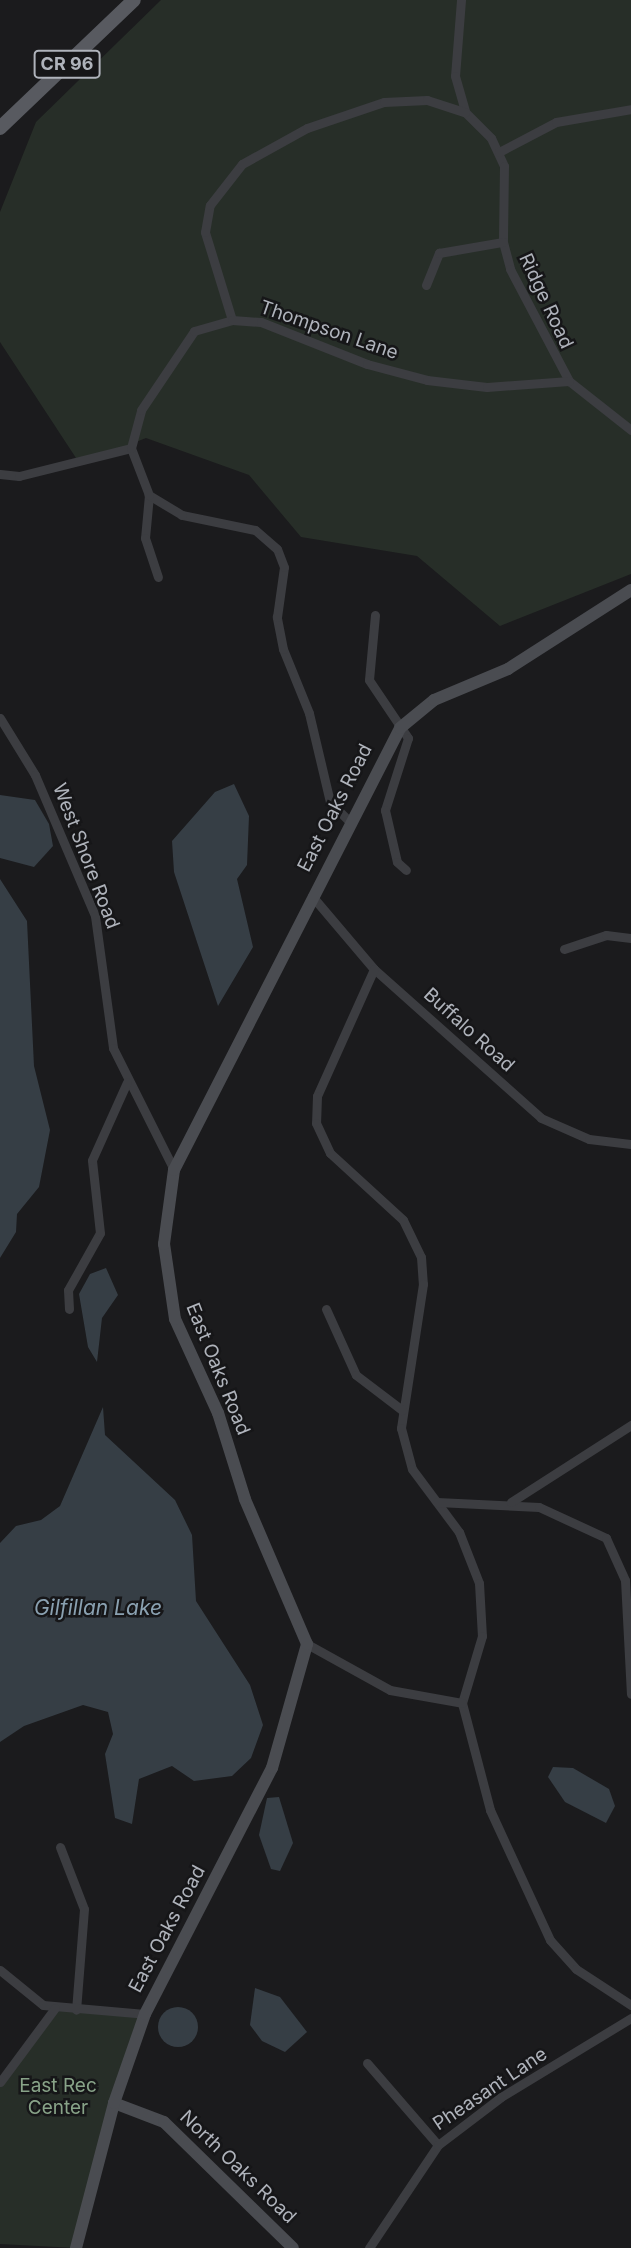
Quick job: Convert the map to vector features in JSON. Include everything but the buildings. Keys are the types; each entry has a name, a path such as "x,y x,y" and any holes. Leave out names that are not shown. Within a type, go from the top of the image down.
{"main road":[{"name":"CR 96","path":"0,128 134,0"}],"street":[{"name":"Ridge Road","path":"461,0 453,61 465,112 499,152 508,193 503,242 510,269 569,381 631,430"},
{"path":"232,320 205,232 211,205 242,163 307,128 384,102 427,100 465,112"},
{"path":"499,152 556,122 631,108"},
{"path":"426,285 439,253 503,242"},
{"name":"Thompson Lane","path":"131,448 141,410 186,339 206,325 232,320 261,322 367,364 427,380 501,387 569,381"},
{"path":"0,474 19,476 131,448 149,495 145,538 158,577"},
{"path":"149,495 169,510 248,528 273,543 284,567 277,617 283,649 309,713 330,802 349,821"},
{"name":"East Oaks Road","path":"76,2248 114,2103 145,2014 272,1768 307,1644 245,1499 218,1413 175,1319 164,1244 174,1170 349,821 400,728 434,700 508,669 631,590"},
{"path":"375,615 367,670 408,738 385,821 397,862 406,870"},
{"name":"West Shore Road","path":"0,718 35,775 95,916 109,1031 127,1082 174,1170"},
{"name":"Buffalo Road","path":"312,896 374,969 541,1118 589,1139 631,1144"},
{"path":"564,949 606,935 631,938"},
{"path":"374,969 315,1111 330,1153 403,1220 421,1257 423,1284 402,1410 407,1457 467,1548 482,1602 480,1654 462,1703 489,1810 539,1924 576,1969 631,2005"},
{"path":"69,1309 68,1290 100,1233 92,1160 127,1082"},
{"path":"326,1309 356,1375 402,1410"},
{"path":"511,1502 631,1425"},
{"path":"437,1502 511,1502 586,1525 613,1547 625,1580 631,1694"},
{"path":"307,1644 390,1690 462,1703"},
{"path":"60,1847 84,1909 76,2010"},
{"path":"0,1970 22,1993 55,2008 145,2014"},
{"path":"0,2082 55,2008"},
{"name":"Pheasant Lane","path":"369,2248 438,2145 501,2097 631,2018"},
{"path":"367,2063 438,2145"},
{"name":"North Oaks Road","path":"114,2103 164,2122 293,2248"}],"green space":[{"path":"161,0 631,0 631,574 500,626 417,556 301,537 249,475 146,438 103,455 76,458 0,342 0,212 36,122"},
{"name":"East Rec Center","path":"55,2008 145,2014 76,2248 0,2244 0,2083"}],"water":[{"path":"234,784 249,816 247,865 237,879 253,947 218,1006 174,872 172,841 215,792"},
{"path":"0,795 35,800 49,824 53,846 34,867 0,858"},
{"path":"0,879 27,921 34,1066 50,1130 39,1187 17,1214 16,1232 0,1258"},
{"path":"106,1268 118,1295 102,1318 97,1362 88,1347 79,1294 90,1274"},
{"name":"Gilfillan Lake","path":"103,1407 105,1435 175,1500 192,1535 196,1601 250,1685 263,1725 251,1758 232,1776 194,1781 172,1766 139,1779 132,1824 115,1818 105,1754 113,1734 108,1712 83,1705 24,1726 0,1742 0,1543 16,1526 41,1520 60,1506"},
{"path":"553,1767 573,1768 609,1789 615,1806 606,1823 565,1802 548,1777"},
{"path":"279,1797 293,1843 280,1871 271,1869 259,1835 267,1798"},
{"path":"255,1988 280,1997 307,2032 285,2052 262,2041 250,2025"},
{"path":"178,2007 192,2013 198,2027 192,2041 178,2047 164,2041 158,2027 164,2013"}]}
